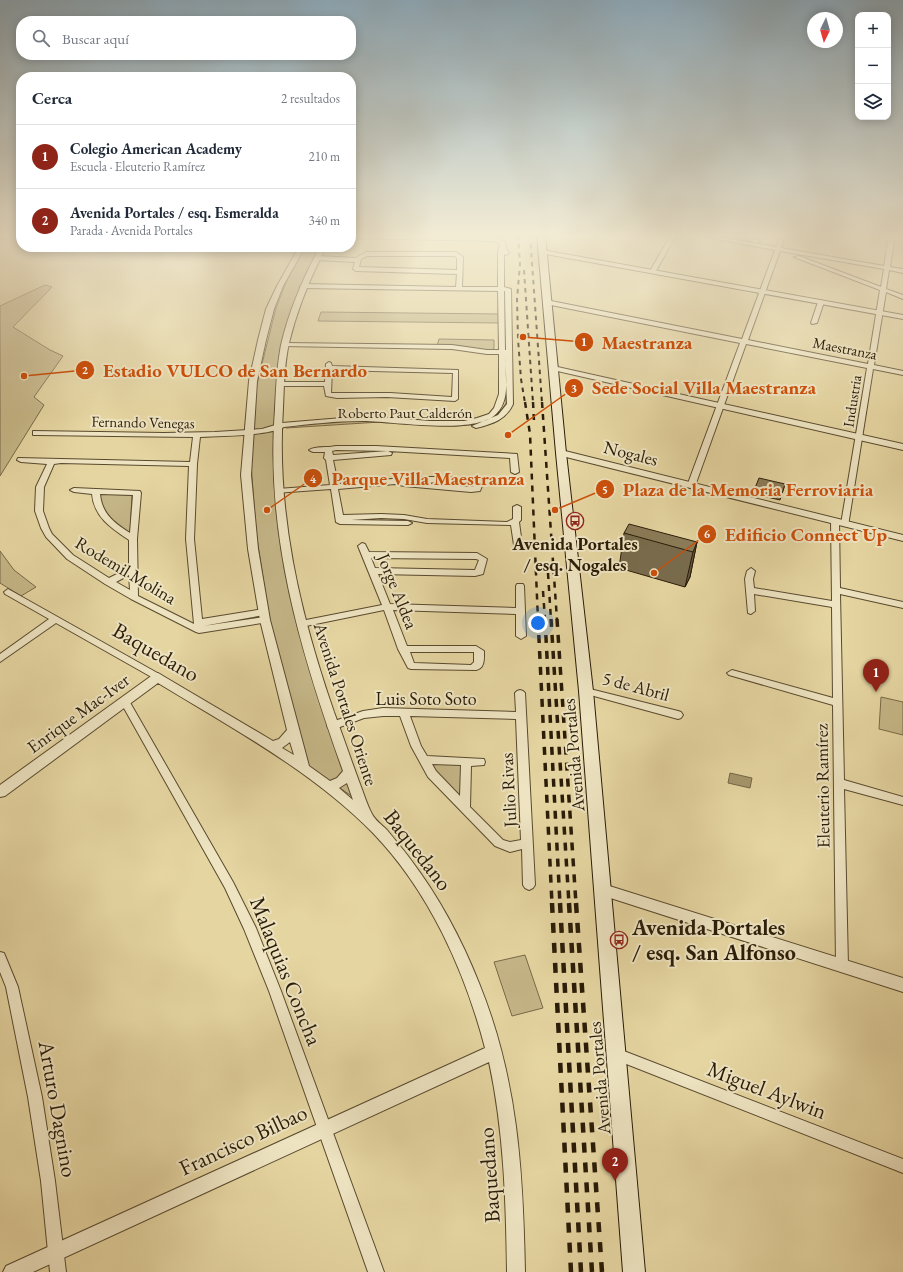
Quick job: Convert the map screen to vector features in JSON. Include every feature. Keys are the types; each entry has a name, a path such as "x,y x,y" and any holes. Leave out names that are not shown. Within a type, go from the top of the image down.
{"main road":[{"name":"Avenida Portales","path":"545,294 586,690 634,1272"}],"street":[{"path":"277,294 267,321 253,381 246,475 253,549 265,616 303,767"},
{"name":"Avenida Portales Oriente","path":"301,294 285,345 280,388 277,472 286,551 301,624 316,678 332,726 368,820"},
{"name":"Roberto Paut Calderón","path":"278,428 283,430 315,426 382,423 454,428 469,427 491,422 506,413 510,404 506,352 504,294"},
{"path":"691,486 761,294"},
{"path":"780,294 903,317"},
{"name":"Industria","path":"845,524 883,294"},
{"name":"Maestranza","path":"546,302 903,373"},
{"path":"814,323 821,302"},
{"path":"285,345 452,347 487,352 506,352"},
{"name":"Roberto Paut Calderón","path":"249,432 278,428 282,425 341,420 392,419 452,424 472,422 491,414 499,407 502,394 506,352"},
{"path":"280,388 328,389 337,396 455,396 456,371 422,371 381,374 329,368 328,389 326,403"},
{"path":"553,368 903,446"},
{"name":"Fernando Venegas","path":"36,433 197,436 249,432"},
{"path":"197,436 193,464 190,539 199,627 265,616"},
{"path":"313,450 328,454 428,452 514,456 515,472"},
{"name":"Nogales","path":"561,453 903,538"},
{"path":"328,454 339,520 407,523 427,521 508,524 515,522"},
{"path":"21,460 44,461 51,463 61,460 193,464"},
{"name":"Rodemil Molina","path":"51,463 43,478 39,495 39,511 45,528 62,550 108,582 134,597 199,627"},
{"path":"279,493 315,492 333,487 392,481 417,479 475,483 478,486 477,489 471,490 404,484 392,481"},
{"path":"74,490 137,493 133,539 134,597"},
{"path":"96,492 97,505 111,524 133,539"},
{"path":"517,507 517,518 515,522 518,545"},
{"name":"Eleuterio Ramírez","path":"835,521 842,966"},
{"name":"Jorge Aldea","path":"372,571 475,573 480,572 483,559 477,556 364,550 372,571 387,607 403,649 411,666 471,668 476,667 479,663 480,651 476,649 403,649"},
{"path":"108,582 134,569"},
{"path":"751,571 749,579 751,611"},
{"path":"520,586 521,636"},
{"path":"750,590 836,605"},
{"path":"836,590 903,605"},
{"name":"Baquedano","path":"8,592 158,677 303,767 368,820 406,863 443,922 464,963 478,996 493,1052 507,1114 510,1140 516,1272"},
{"path":"301,624 387,607 521,611"},
{"path":"0,660 56,619"},
{"path":"732,673 838,703"},
{"name":"Enrique Mac-Iver","path":"0,792 158,677"},
{"name":"5 de Abril","path":"586,690 678,715"},
{"name":"Julio Rivas","path":"520,693 529,885"},
{"name":"Malaquias Concha","path":"125,701 229,885 250,928 275,991 376,1272"},
{"name":"Luis Soto Soto","path":"332,726 363,715 382,712 521,716"},
{"path":"404,712 416,746 432,774 499,843 510,847 527,844"},
{"path":"272,747 283,742 294,731"},
{"path":"423,760 480,762"},
{"path":"465,807 466,762"},
{"path":"328,787 341,782 350,772"},
{"path":"839,783 903,801"},
{"path":"603,890 903,985"},
{"name":"Arturo Dagnino","path":"0,957 12,987 35,1097 48,1181 58,1272"},
{"name":"Francisco Bilbao","path":"12,1272 493,1052"},
{"name":"Miguel Aylwin","path":"616,1054 903,1166"}],"shaded area":[{"path":"25,294 45,294 13,327 50,350 63,356 34,397 44,405 0,476 0,306"},
{"path":"281,294 298,294 291,312 279,367 282,539 353,797 305,764 269,616 256,532 250,449 254,396 276,308"},
{"path":"321,312 499,314 499,323 318,321"},
{"path":"439,339 494,340 494,348 492,351 459,346 437,346"},
{"path":"506,366 509,403 504,413 480,424 455,426 380,422 286,428 285,426 359,420 468,424 478,423 499,414 506,403"},
{"path":"99,494 132,495 130,533 119,525 106,512"},
{"path":"0,551 14,570 36,587 21,596 0,583"},
{"path":"881,697 903,702 903,735 879,729"},
{"path":"427,763 463,764 463,800"},
{"path":"730,773 752,778 750,788 728,783"},
{"path":"525,955 543,1008 512,1016 494,962"}],"building":[{"path":"759,478 785,484 782,494 755,488"},
{"path":"629,524 697,542 693,552 624,533"}],"railway":[{"path":"517,294 518,339 521,379 525,403"},
{"path":"526,294 533,403"},
{"path":"534,294 542,403"},
{"path":"525,402 530,434 538,620"},
{"path":"533,402 534,421"},
{"path":"542,402 557,620"},
{"path":"548,573 551,620"},
{"path":"543,591 545,620"},
{"path":"538,619 552,904"},
{"path":"545,619 560,904"},
{"path":"551,619 569,904"},
{"path":"557,619 576,904"},
{"path":"552,903 571,1272"},
{"path":"560,903 581,1272"},
{"path":"569,903 592,1272"},
{"path":"576,903 602,1272"}],"place":[{"name":"Maestranza","path":"523,337"},
{"name":"Estadio VULCO de San Bernardo","path":"24,376"},
{"name":"Sede Social Villa Maestranza","path":"508,435"},
{"name":"Parque Villa Maestranza","path":"267,510"},
{"name":"Plaza de la Memoria Ferroviaria","path":"555,510"},
{"name":"Avenida Portales / esq. Nogales","path":"575,521"},
{"name":"Edificio Connect Up","path":"654,573"},
{"name":"Colegio American Academy","path":"876,692"},
{"name":"Avenida Portales / esq. San Alfonso","path":"619,940"},
{"name":"Avenida Portales / esq. Esmeralda","path":"615,1181"}]}
